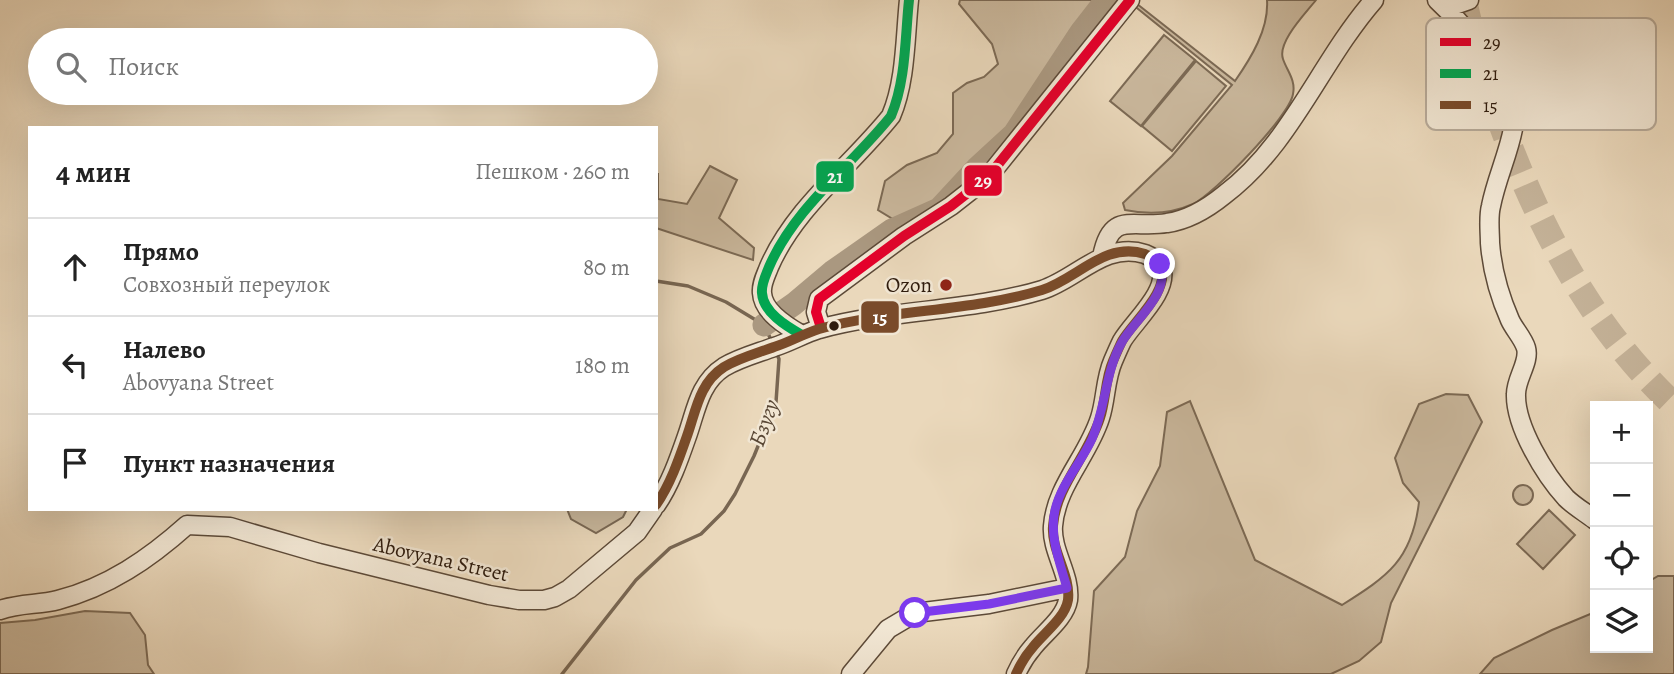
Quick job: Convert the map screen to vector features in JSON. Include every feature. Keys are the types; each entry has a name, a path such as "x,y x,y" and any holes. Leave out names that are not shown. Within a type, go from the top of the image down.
{"street":[{"path":"802,335 775,316 762,291 764,281 776,252 796,220 879,131 894,109 902,73 909,0"},
{"path":"821,328 816,312 819,299 988,177 1130,0"},
{"name":"Abovyana Street","path":"1101,257 1108,234 1122,224 1167,223 1187,218 1209,207 1234,188 1282,136 1354,22 1374,0"},
{"path":"1441,4 1469,0"},
{"path":"1441,4 1453,18"},
{"path":"1513,130 1490,208 1490,242 1493,276 1510,321 1526,347 1526,359 1518,376 1516,396 1521,424 1546,472 1567,499 1590,516"},
{"name":"Abovyana Street","path":"658,502 687,438 700,393 708,381 724,367 821,328 885,316 972,306 1043,289 1063,281 1101,257 1131,251 1153,258 1160,264 1162,278 1157,293 1122,341 1110,369 1101,417 1091,442 1055,509 1053,529 1067,588"},
{"name":"Abovyana Street","path":"0,610 18,604 57,601 117,578 153,555 187,525 230,527 319,553 489,595 519,600 544,600 569,589 637,532 652,511"},
{"path":"851,674 888,629 915,613 989,604 1067,588 1068,600 1063,612 1031,648 1016,674"}],"shaded area":[{"path":"960,0 1114,0 1061,70 1035,112 992,166 947,205 906,227 878,210 885,181 907,165 937,153 953,134 953,93 967,83 984,77 998,64 992,44 959,4"},
{"path":"1127,0 1132,0 1235,81 1253,53 1262,32 1267,0 1316,0 1284,44 1283,59 1293,84 1289,105 1250,154 1217,186 1193,204 1176,210 1160,213 1134,212 1125,210 1123,203 1172,156 1232,85"},
{"path":"1164,35 1195,60 1141,126 1110,101"},
{"path":"1196,61 1226,86 1172,151 1142,126"},
{"path":"710,166 737,180 719,218 754,248 753,260 658,229 658,199 687,204"},
{"path":"1446,394 1468,395 1482,422 1391,603 1381,642 1359,661 1331,674 1086,674 1094,591 1125,557 1137,511 1160,466 1167,412 1190,401 1255,560 1342,605 1385,575 1404,552 1416,522 1419,502 1403,483 1395,458 1419,404"},
{"path":"1523,485 1530,488 1533,495 1530,502 1523,505 1516,502 1513,495 1516,488"},
{"path":"1549,510 1575,535 1543,569 1517,544"},
{"path":"568,511 626,511 623,517 596,533 571,519"},
{"path":"1658,576 1674,576 1674,674 1480,674 1494,658 1590,614 1590,653 1653,653 1653,579"},
{"path":"85,611 130,613 145,635 148,665 154,674 0,674 0,623"}],"waterway":[{"name":"Бзугу","path":"764,325 892,230 939,209 977,168 1014,134 1081,32 1106,0"},
{"path":"658,281 688,286 726,302 764,325 772,342"},
{"name":"Бзугу","path":"562,674 636,580 670,548 701,534 724,511 754,456 776,402 779,359 776,352"}],"tunnel":[{"path":"1464,0 1468,18"},
{"path":"1504,130 1529,193 1568,270 1616,341 1674,405"}],"transit line":[{"name":"21","path":"802,335 783,323 766,306 762,286 780,245 793,225 891,116 900,88 909,0"},
{"name":"29","path":"821,328 816,312 819,299 988,177 1130,0"},
{"name":"15","path":"658,502 674,472 704,389 724,367 819,329 847,322 1014,297 1055,285 1104,257 1131,251 1148,255 1161,267 1160,286 1156,296 1120,346 1110,368 1095,432 1066,484 1055,511 1053,535 1067,581 1066,607 1059,619 1028,653 1016,674"}],"place":[{"name":"Ozon","path":"946,285"}],"route":[{"path":"915,613 989,604 1067,588 1053,529 1055,509 1091,442 1101,417 1110,369 1122,341 1150,304 1161,284 1160,264"}]}
